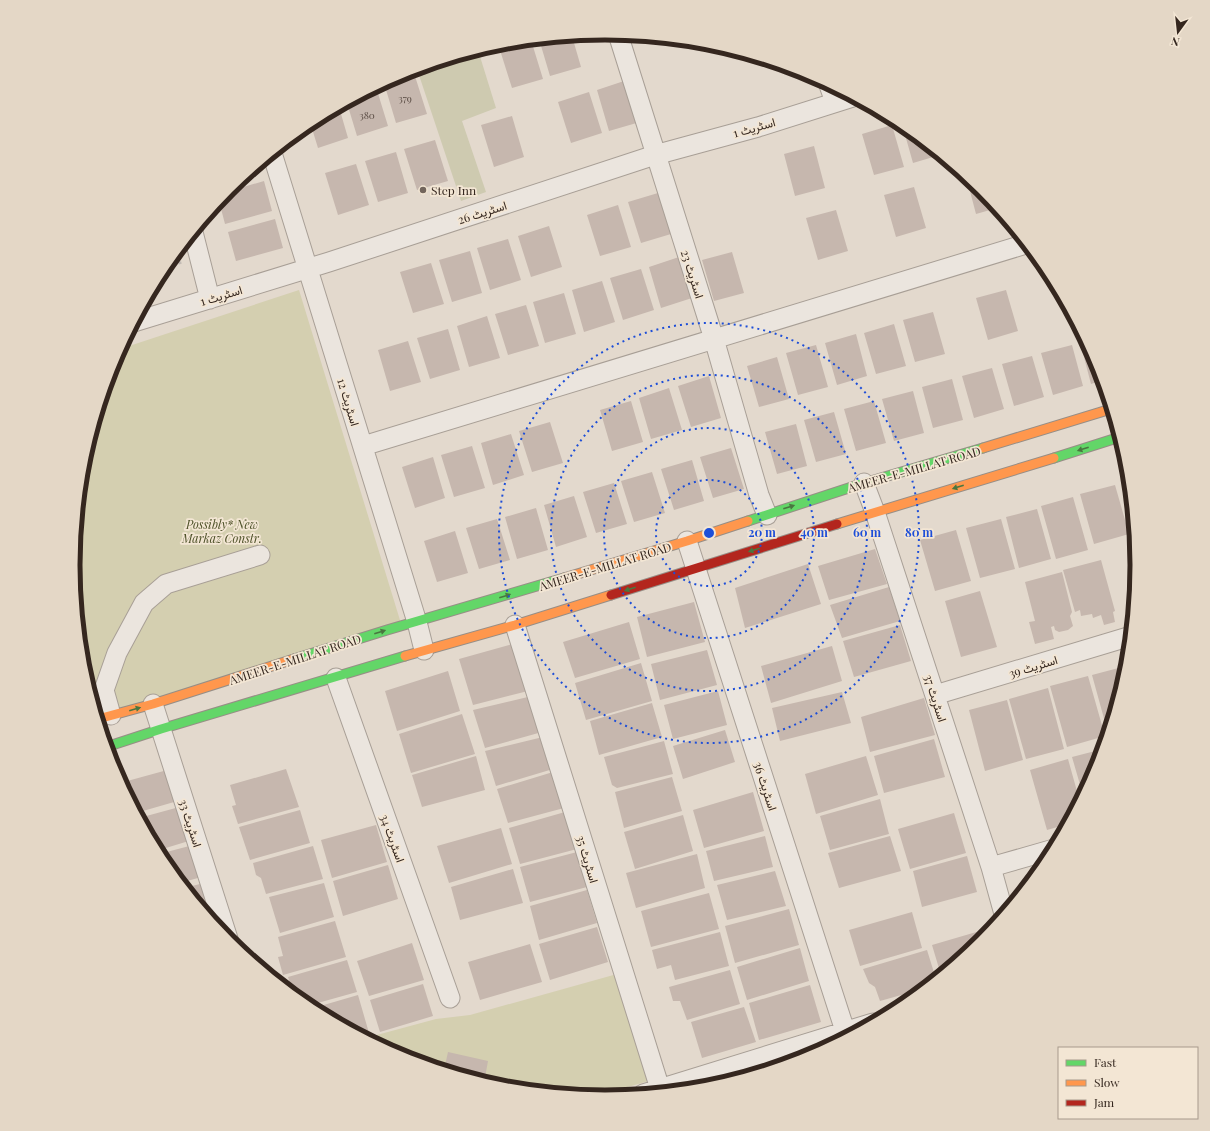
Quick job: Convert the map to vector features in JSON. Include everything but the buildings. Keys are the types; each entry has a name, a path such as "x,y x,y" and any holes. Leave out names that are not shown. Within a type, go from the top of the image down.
{"main road":[{"name":"AMEER-E-MILLAT ROAD","path":"105,717 153,704 387,630 687,541 864,483 1032,434 1107,410"},
{"path":"111,745 424,650 515,625 1115,439"}],"street":[{"name":"اسٹریٹ 23","path":"620,40 714,339 759,495 767,515"},
{"name":"اسٹریٹ 1","path":"655,155 758,127 832,93"},
{"name":"اسٹریٹ 26","path":"308,268 655,155"},
{"name":"اسٹریٹ 12","path":"274,158 418,622 424,650"},
{"path":"195,238 210,299"},
{"path":"362,446 1021,245"},
{"name":"اسٹریٹ 1","path":"141,320 308,268"},
{"name":"اسٹریٹ 37","path":"864,483 875,512 991,867 1003,909"},
{"name":"اسٹریٹ 36","path":"687,541 846,1033"},
{"path":"105,717 104,690 117,653 144,603 166,584 260,554"},
{"name":"اسٹریٹ 35","path":"515,625 654,1089"},
{"name":"اسٹریٹ 39","path":"935,695 1125,637"},
{"name":"اسٹریٹ 34","path":"336,678 450,998"},
{"name":"اسٹریٹ 33","path":"153,704 224,928"},
{"path":"991,867 1045,851"},
{"path":"670,1087 838,1036"}],"path":[{"path":"175,264 185,261"}],"green space":[{"name":"Possibly* New Markaz Constr.","path":"299,290 403,630 101,715 97,702 84,634 80,566 81,531 84,497 97,429 107,397 128,346"},
{"path":"617,974 652,1080 615,1091 571,1090 536,1087 502,1081 436,1063 404,1051 373,1036 436,1019 470,1015"}],"shaded area":[{"path":"480,55 496,108 462,121 486,192 461,201 419,74"}],"traffic: fast":[{"path":"1054,458 1115,439"},
{"path":"748,521 864,483 983,448"},
{"path":"294,659 564,578"},
{"path":"111,745 405,656"}],"traffic: slow":[{"path":"983,448 1107,410"},
{"path":"837,524 1054,458"},
{"path":"564,578 748,521"},
{"path":"405,656 515,625 611,595"},
{"path":"102,718 153,704 294,659"}],"traffic: jam":[{"path":"611,595 837,524"}],"place":[{"name":"Step Inn","path":"423,190"}]}
